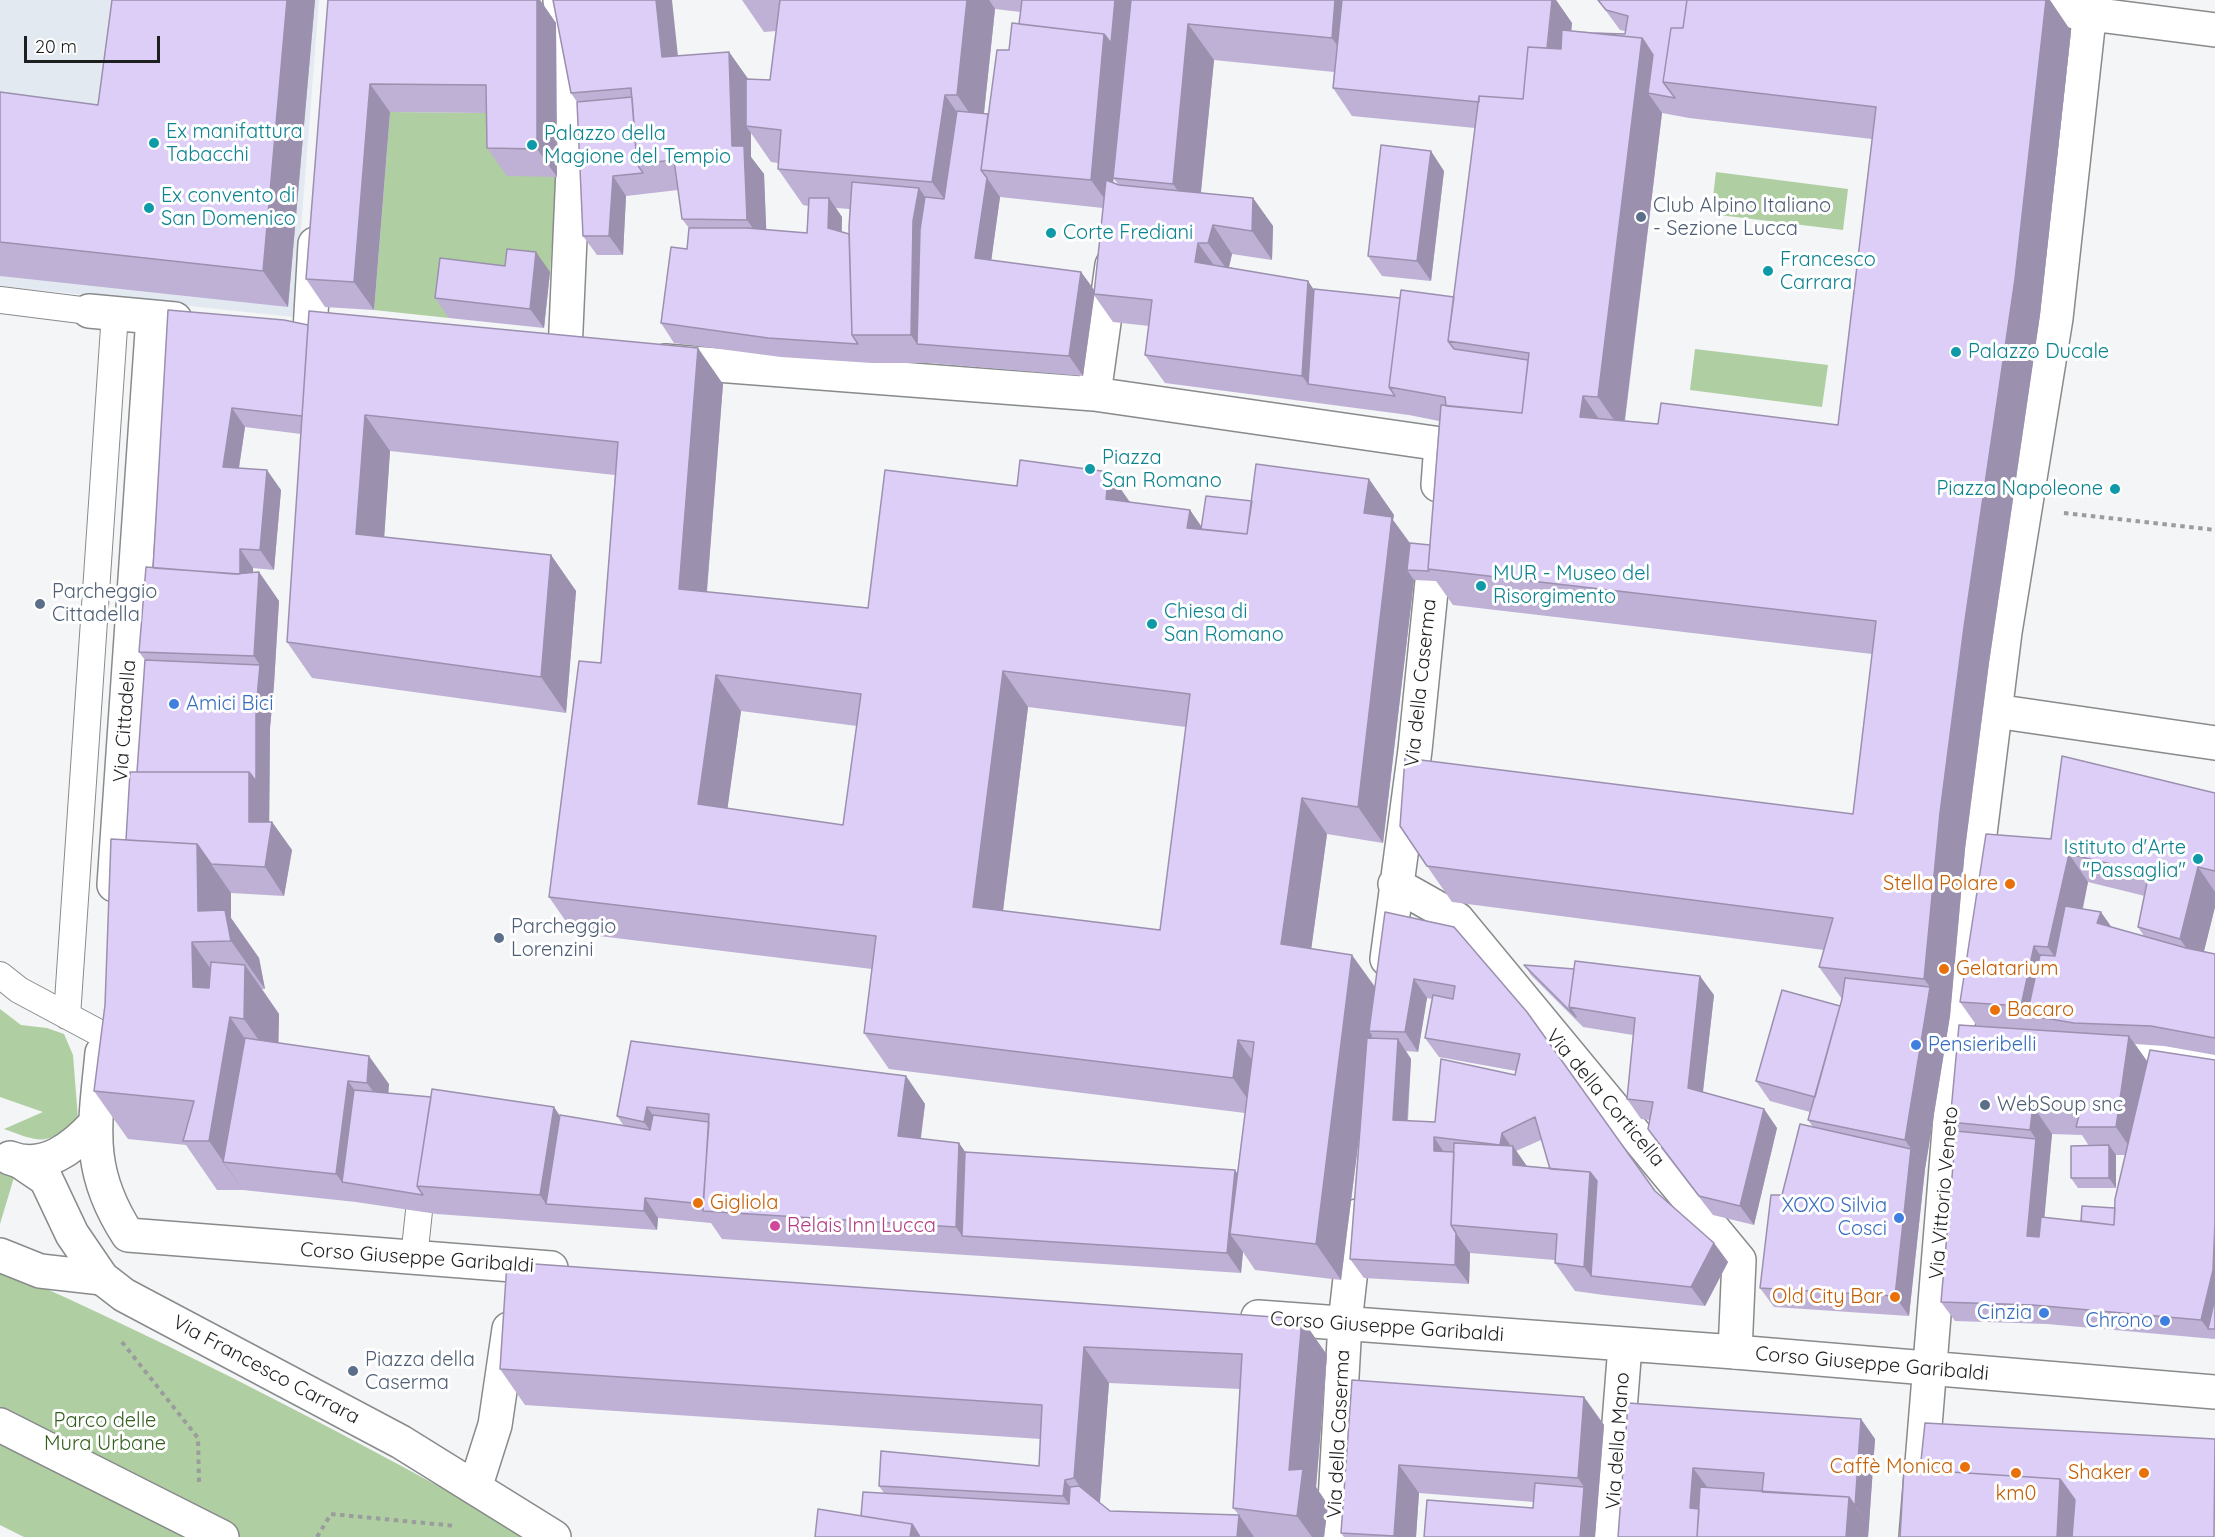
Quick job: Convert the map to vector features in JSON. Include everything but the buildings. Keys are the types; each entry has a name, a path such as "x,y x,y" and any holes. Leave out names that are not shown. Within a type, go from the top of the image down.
{"street":[{"path":"560,0 571,70 574,147 565,352"},
{"path":"2035,2 2075,12 2090,7 2215,30"},
{"path":"2090,7 2056,318 1995,711 2215,743"},
{"path":"310,331 317,213"},
{"path":"1094,394 1115,241"},
{"path":"102,312 209,322"},
{"name":"Via Cittadella","path":"111,915 153,317"},
{"path":"276,328 345,334"},
{"path":"530,350 599,355"},
{"path":"633,358 1094,394 1441,444 1437,512"},
{"name":"Via della Caserma","path":"1383,989 1395,884 1432,692 1432,581"},
{"name":"Via Vittorio Veneto","path":"1916,1537 1956,1044 1995,711"},
{"name":"Via della Corticella","path":"1395,884 1457,919 1739,1260 1735,1352"},
{"path":"106,999 95,1124 97,1171 113,1212 128,1235"},
{"path":"1956,1044 1991,1046"},
{"path":"2073,1052 2132,1056 2215,1069"},
{"path":"11,1158 43,1160 65,1152 95,1124"},
{"name":"Via Francesco Carrara","path":"11,1158 46,1179 72,1234 82,1249 102,1278 124,1295 401,1442 554,1537"},
{"name":"Via della Caserma","path":"1333,1537 1345,1323 1361,1186"},
{"name":"Corso Giuseppe Garibaldi","path":"82,1249 105,1237 128,1235 577,1270"},
{"path":"0,1255 40,1271 102,1278"},
{"path":"475,1488 495,1425 518,1266"},
{"name":"Corso Giuseppe Garibaldi","path":"1227,1315 1625,1346 1735,1352 2215,1392"},
{"name":"Via della Mano","path":"1610,1537 1625,1346"},
{"path":"0,1425 211,1532"}],"lane":[{"path":"0,300 102,312 67,1016"},
{"path":"0,975 19,990 103,1035"},
{"path":"414,1258 419,1211"}],"path":[{"path":"2025,509 2215,530"},
{"path":"102,1278 123,1346 198,1438 211,1532"},
{"path":"317,1537 331,1514 458,1526"}],"shaded area":[{"name":"Ex manifattura Tabacchi","path":"0,0 319,0 294,317 0,286"}],"green space":[{"path":"390,112 506,113 557,177 550,272 521,269 449,318 374,310"},
{"path":"1716,172 1848,189 1843,230 1711,214"},
{"path":"1695,349 1828,365 1822,407 1690,390"},
{"path":"0,1009 21,1025 47,1028 64,1034 73,1055 78,1119 50,1138 36,1139 4,1129 43,1112 0,1097"},
{"path":"0,1168 15,1174 0,1224"},
{"name":"Parco delle Mura Urbane","path":"0,1268 135,1330 268,1396 530,1537 24,1537 0,1525"}],"place":[{"name":"Ex manifattura Tabacchi","path":"154,143"},
{"name":"Palazzo della Magione del Tempio","path":"532,145"},
{"name":"Ex convento di San Domenico","path":"149,208"},
{"name":"Club Alpino Italiano - Sezione Lucca","path":"1641,217"},
{"name":"Corte Frediani","path":"1051,233"},
{"name":"Francesco Carrara","path":"1768,271"},
{"name":"Palazzo Ducale","path":"1956,352"},
{"name":"Piazza San Romano","path":"1090,469"},
{"name":"Piazza Napoleone","path":"2115,489"},
{"name":"MUR - Museo del Risorgimento","path":"1481,586"},
{"name":"Parcheggio Cittadella","path":"40,604"},
{"name":"Chiesa di San Romano","path":"1152,624"},
{"name":"Amici Bici","path":"174,704"},
{"name":"Istituto d'Arte \"Passaglia\"","path":"2198,859"},
{"name":"Stella Polare","path":"2010,884"},
{"name":"Parcheggio Lorenzini","path":"499,938"},
{"name":"Gelatarium","path":"1944,969"},
{"name":"Bacaro","path":"1995,1010"},
{"name":"Pensieribelli","path":"1916,1045"},
{"name":"WebSoup snc","path":"1985,1105"},
{"name":"Gigliola","path":"698,1203"},
{"name":"XOXO Silvia Cosci","path":"1899,1218"},
{"name":"Relais Inn Lucca","path":"775,1226"},
{"name":"Old City Bar","path":"1895,1297"},
{"name":"Cinzia","path":"2044,1313"},
{"name":"Chrono","path":"2165,1321"},
{"name":"Piazza della Caserma","path":"353,1371"},
{"name":"Caffè Monica","path":"1965,1467"},
{"name":"km0","path":"2016,1473"},
{"name":"Shaker","path":"2144,1473"}]}
